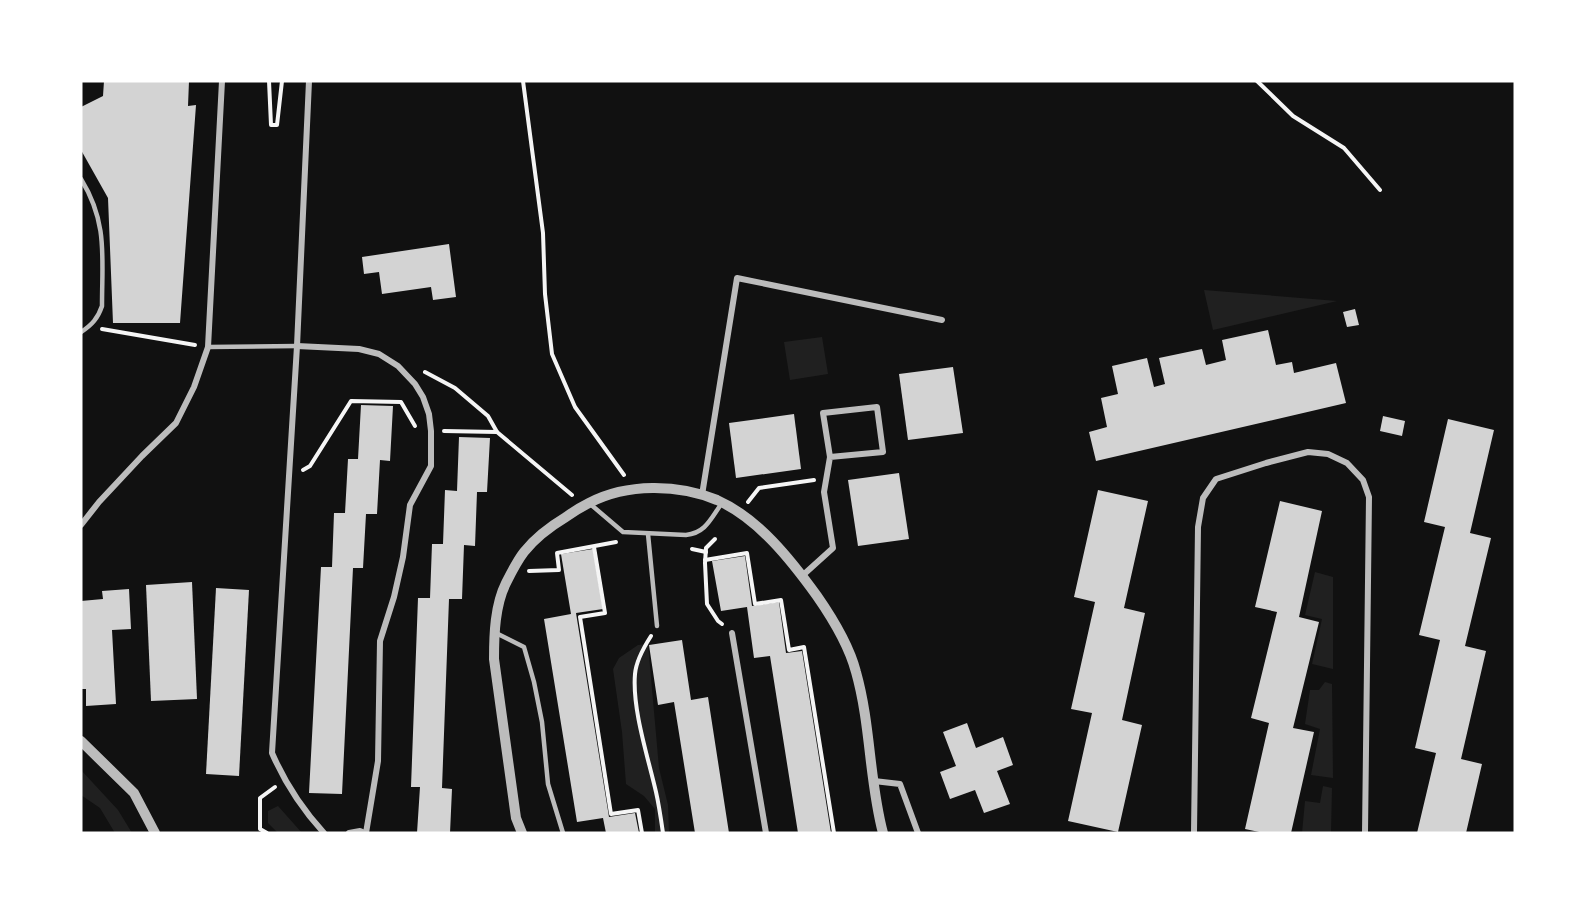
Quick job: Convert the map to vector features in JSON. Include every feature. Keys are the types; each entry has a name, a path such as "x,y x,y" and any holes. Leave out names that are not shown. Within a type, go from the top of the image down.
{"street":[{"path":"81,525 99,502 176,423 194,387 208,347 222,81"},
{"path":"309,81 297,346 273,753 281,774 293,793 324,833"},
{"path":"702,495 737,278 942,320"},
{"path":"297,346 359,349 379,354 398,366 416,384 429,414 430,466 410,505 403,557 394,597 380,641 378,761 365,833 360,831 349,833"},
{"path":"802,576 833,548 824,492 830,457 823,413 877,407 883,452 830,457"},
{"path":"1194,833 1198,527 1203,498 1216,479 1308,452 1328,454 1347,463 1363,480 1369,497 1365,833"},
{"path":"515,833 516,818 494,659 494,632 505,585 524,552 551,526 589,502 634,489 672,489 702,495 740,512 782,550 836,626 856,672 868,729 883,833"},
{"path":"732,633 766,833"},
{"path":"81,741 134,793 154,833"},
{"path":"874,781 900,784 918,833"},
{"path":"516,818 522,833"}],"lane":[{"path":"81,179 98,215 102,236 102,306 99,316 90,327 81,332"},
{"path":"208,347 297,346"},
{"path":"589,502 623,532 686,536 703,529 722,502"},
{"path":"648,534 657,626"},
{"path":"494,632 525,646 542,722 548,784 563,833"}],"path":[{"path":"269,81 272,125 278,125 282,81"},
{"path":"523,81 543,233 545,294 552,354 575,407 634,489"},
{"path":"1257,81 1293,116 1344,148 1380,190"},
{"path":"90,327 208,347"},
{"path":"398,366 416,367 455,388 488,416 497,432 571,495"},
{"path":"289,477 310,466 351,400 401,402 422,438 431,434 497,432"},
{"path":"746,505 759,488 827,478"},
{"path":"719,534 706,548 707,604 718,621 732,633"},
{"path":"512,572 559,570 557,553 616,542"},
{"path":"594,546 605,613 580,617 611,814 638,810 642,833"},
{"path":"699,550 706,552"},
{"path":"705,560 747,553 755,604 781,600 789,650 804,647 834,833"},
{"path":"657,626 644,647 635,672 635,695 663,833"},
{"path":"267,833 260,829 260,798 270,789"}],"shaded area":[{"path":"1204,290 1337,301 1213,330"},
{"path":"822,337 828,374 790,380 784,342"},
{"path":"1315,572 1333,577 1333,669 1312,664 1322,619 1305,615"},
{"path":"648,644 659,768 668,805 669,833 655,833 655,809 644,796 626,784 622,732 613,669 619,658 638,645"},
{"path":"1325,682 1332,684 1333,778 1311,775 1320,729 1305,724 1310,690 1319,690"},
{"path":"81,770 118,810 132,833 115,833 100,808 81,795"},
{"path":"1323,786 1332,788 1331,833 1302,833 1305,801 1320,803"},
{"path":"278,806 302,833 278,833 268,823 268,811"}],"building":[{"path":"104,81 189,81 188,106 196,105 180,323 113,323 108,198 81,150 81,107 103,96"},
{"path":"449,244 456,297 433,300 431,287 382,294 379,272 364,274 362,257"},
{"path":"1355,309 1359,325 1347,327 1343,312"},
{"path":"1268,330 1276,365 1292,362 1294,373 1336,363 1346,403 1096,461 1089,432 1107,427 1101,398 1118,394 1112,366 1147,358 1154,387 1165,384 1159,358 1202,349 1206,365 1226,360 1222,340"},
{"path":"953,367 963,433 908,440 899,374"},
{"path":"361,405 393,406 390,461 380,460 377,514 366,514 363,568 353,568 342,794 309,793 321,567 332,567 334,513 345,513 348,459 358,459"},
{"path":"794,414 801,469 736,478 729,423"},
{"path":"1383,416 1405,421 1402,436 1380,431"},
{"path":"1448,419 1494,430 1470,533 1491,538 1465,646 1486,651 1461,759 1482,764 1466,833 1417,833 1436,753 1415,748 1440,640 1419,635 1445,527 1424,522"},
{"path":"459,437 490,438 487,492 477,492 475,546 464,545 462,599 449,599 442,788 452,789 450,833 417,833 420,787 411,787 418,598 430,598 432,544 443,544 445,490 457,491"},
{"path":"899,473 909,539 858,546 848,480"},
{"path":"1098,490 1148,501 1124,608 1145,613 1122,720 1142,725 1118,832 1068,821 1092,713 1071,709 1095,602 1074,597"},
{"path":"1280,501 1322,511 1299,617 1319,622 1293,728 1314,732 1291,833 1264,833 1245,829 1269,723 1251,718 1277,612 1255,607"},
{"path":"593,549 603,609 576,613 609,817 635,813 639,833 606,833 603,818 577,822 544,619 571,614 561,554"},
{"path":"745,556 752,606 779,602 786,653 802,651 831,833 798,833 770,656 754,658 747,607 721,611 712,561"},
{"path":"192,582 197,699 151,701 146,585"},
{"path":"216,588 249,590 239,776 206,774"},
{"path":"129,589 131,629 112,630 116,704 86,706 86,689 81,689 81,601 103,599 102,591"},
{"path":"682,640 691,700 708,697 729,833 695,833 674,702 658,705 649,645"},
{"path":"967,723 976,748 1003,737 1013,765 997,771 1010,804 984,813 975,790 950,799 940,772 956,766 943,732"}]}
